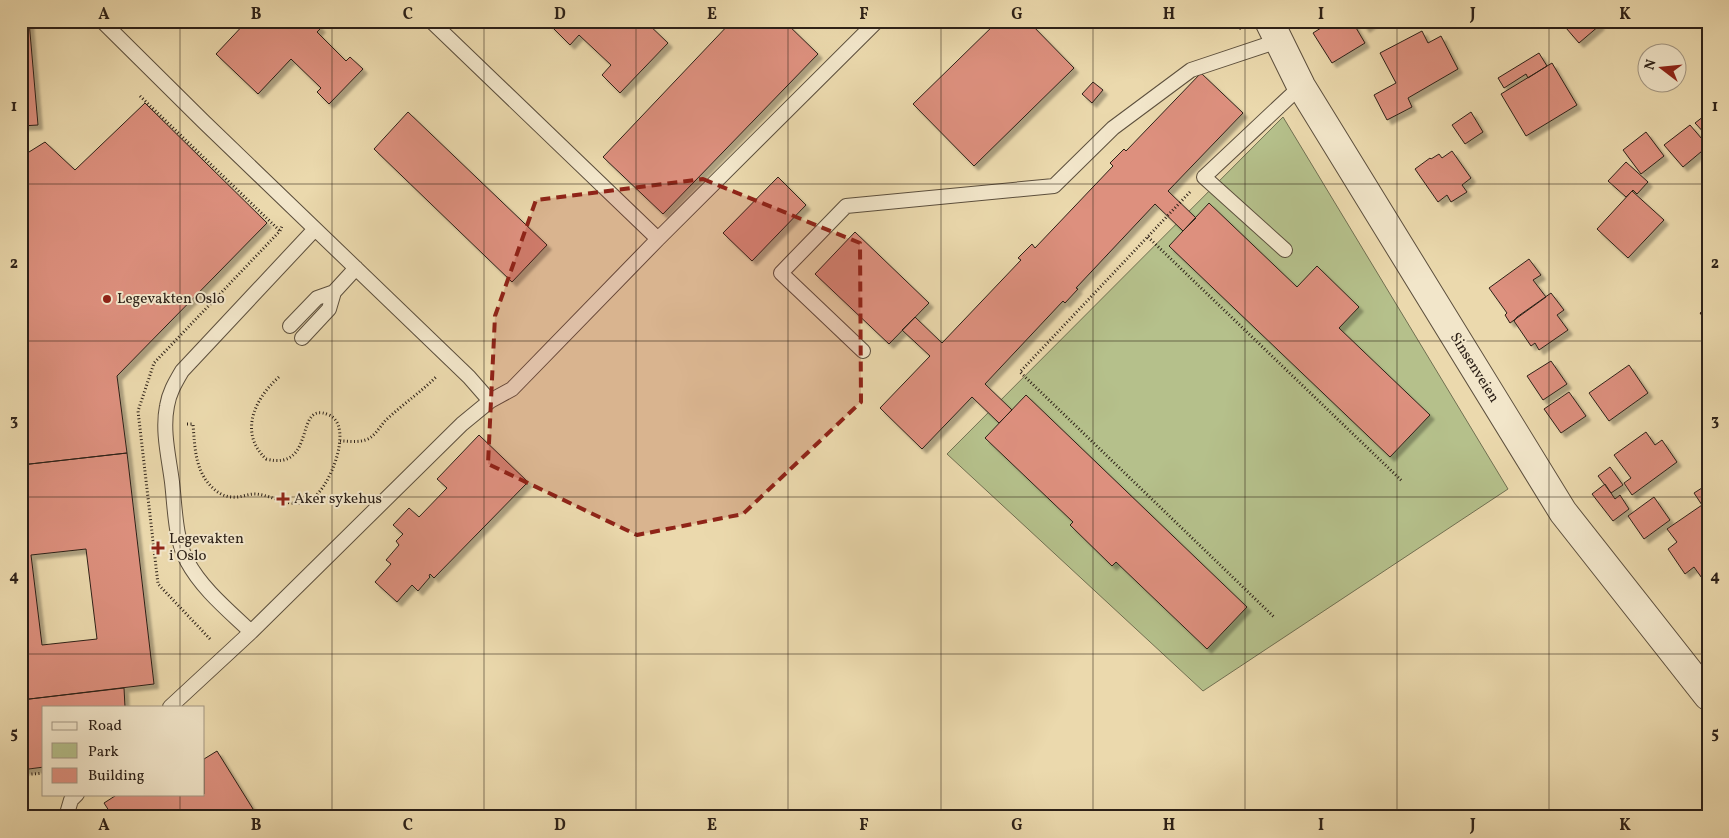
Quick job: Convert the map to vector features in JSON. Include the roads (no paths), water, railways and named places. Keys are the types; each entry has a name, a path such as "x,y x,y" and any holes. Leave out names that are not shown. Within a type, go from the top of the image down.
{"street":[{"name":"Sinsenveien","path":"1273,31 1301,86 1563,512 1708,696"}],"lane":[{"path":"102,21 469,377 490,401"},
{"path":"431,21 658,239"},
{"path":"171,706 251,632 462,424 490,401 512,389 658,239 877,21"},
{"path":"863,350 781,273 846,206 1054,186 1113,128 1191,70 1273,31"},
{"path":"1285,250 1204,177 1301,86"},
{"path":"251,632 200,582 186,560 180,543 173,492 165,426 167,407 172,388 182,371 315,229"},
{"path":"302,338 329,309 334,292 356,268"},
{"path":"290,326 317,298 334,292"},
{"path":"66,817 71,800 75,796"}],"place":[{"name":"Legevakten Oslo","path":"107,299"},
{"name":"Aker sykehus","path":"283,499"},
{"name":"Legevakten i Oslo","path":"158,548"}]}
